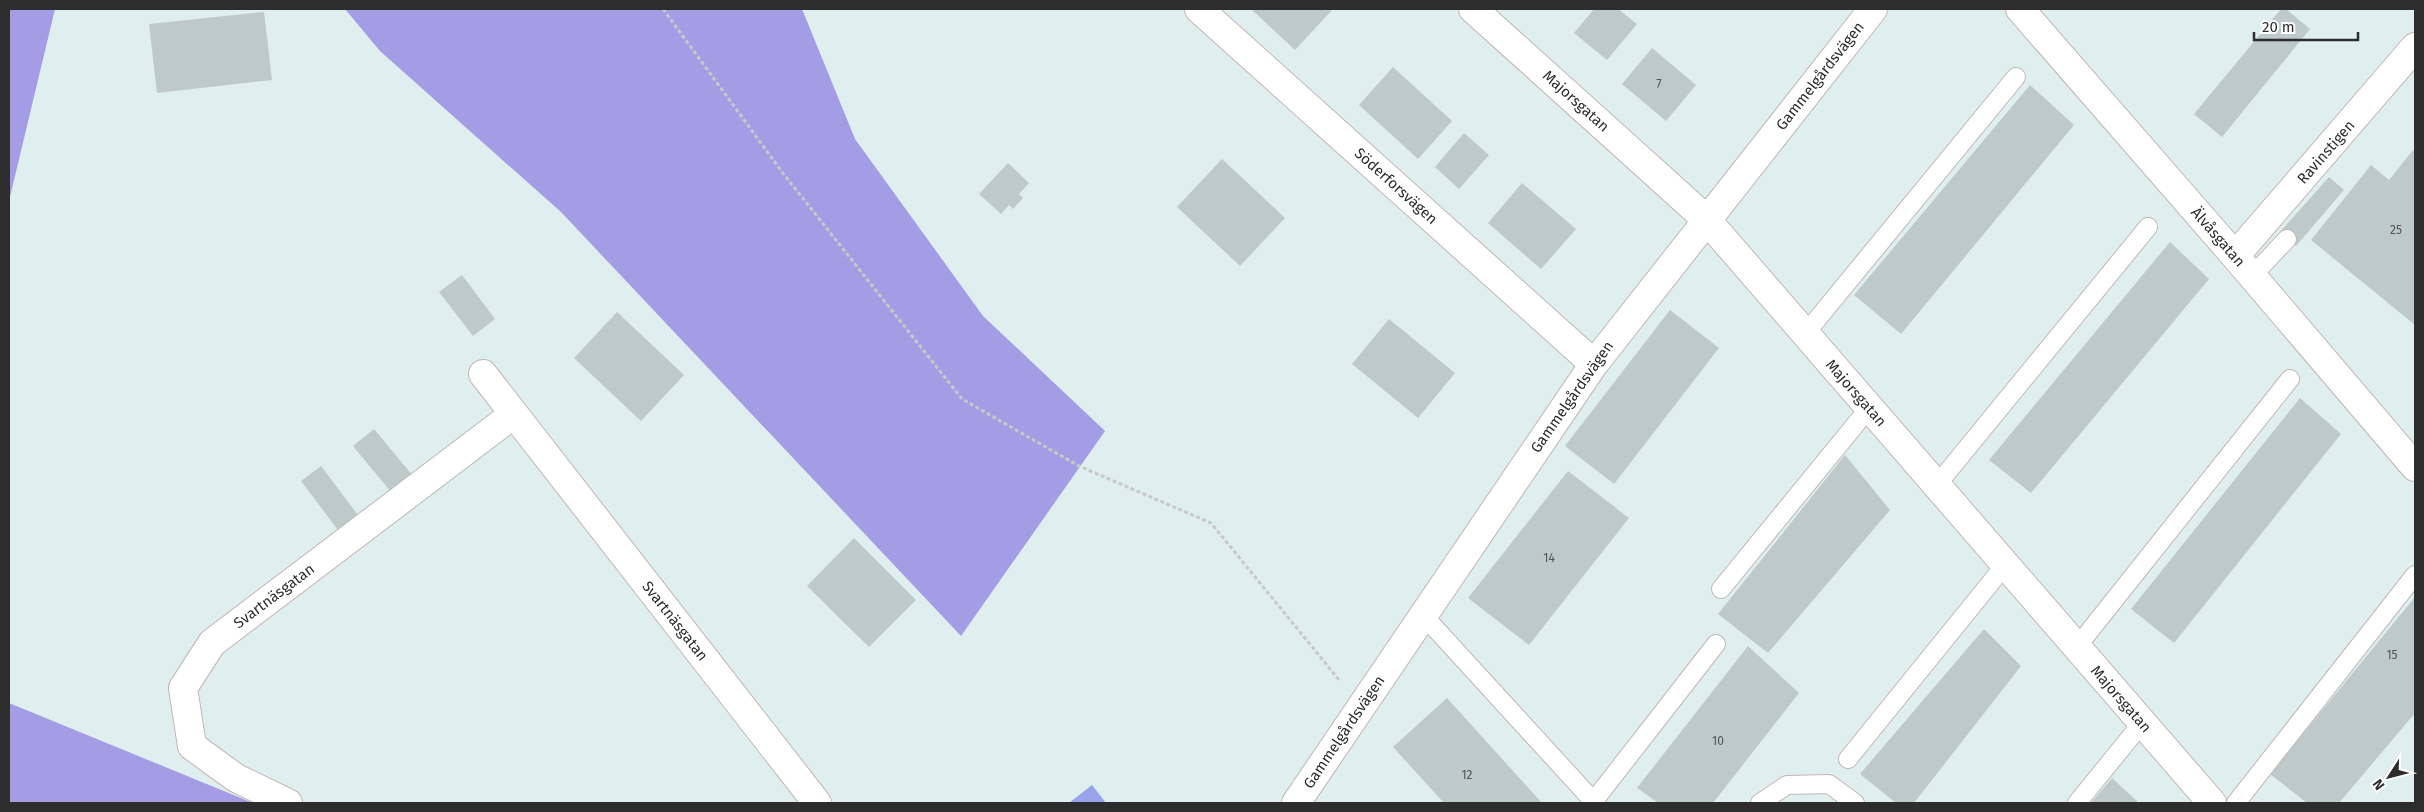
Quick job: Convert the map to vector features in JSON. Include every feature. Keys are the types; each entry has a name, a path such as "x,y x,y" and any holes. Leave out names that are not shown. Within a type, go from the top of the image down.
{"street":[{"name":"Söderforsvägen","path":"1199,9 1594,364"},
{"name":"Majorsgatan","path":"1473,9 1706,219 2212,803"},
{"name":"Gammelgårdsvägen","path":"1296,803 1594,364 1706,219 1874,9"},
{"name":"Älvåsgatan","path":"2020,9 2244,266 2415,467"},
{"name":"Ravinstigen","path":"2244,266 2415,47"},
{"name":"Svartnäsgatan","path":"483,374 817,803"},
{"name":"Svartnäsgatan","path":"288,803 236,778 192,746 183,688 212,643 514,414"}],"lane":[{"path":"1804,334 2016,77"},
{"path":"1936,486 2148,227"},
{"path":"2244,266 2287,239"},
{"path":"2076,648 2290,379"},
{"path":"1721,589 1869,408"},
{"path":"1848,759 2004,565"},
{"path":"2236,803 2415,575"},
{"path":"1423,616 1594,802 1716,644"},
{"path":"2077,803 2142,723"},
{"path":"1760,803 1787,785 1829,784 1855,803"}],"path":[{"path":"663,9 782,172 962,399 1079,466 1210,523 1361,707"}],"shaded area":[{"path":"9,9 55,9 9,201"},
{"path":"345,9 802,9 855,139 983,316 1105,431 961,636 561,212 380,51"},
{"path":"9,703 253,803 9,803"},
{"path":"1092,785 1106,803 1069,803"}],"building":[{"path":"1251,9 1333,9 1295,50"},
{"path":"1594,9 1618,9 1637,24 1607,60 1574,33"},
{"path":"2281,9 2286,9 2310,29 2222,137 2194,114"},
{"path":"264,12 272,80 157,93 149,24"},
{"path":"1652,48 1696,85 1666,121 1622,84"},
{"path":"1393,67 1452,121 1418,159 1359,105"},
{"path":"2030,85 2074,125 1901,334 1854,295"},
{"path":"1464,133 1489,155 1459,189 1435,167"},
{"path":"2413,150 2415,152 2415,325 2311,240 2371,165 2389,180"},
{"path":"1222,159 1285,218 1240,266 1177,207"},
{"path":"1008,163 1029,183 1019,194 1023,198 1013,209 1009,205 1001,214 979,194"},
{"path":"2329,177 2344,190 2296,246 2280,232"},
{"path":"1522,183 1576,229 1541,269 1488,223"},
{"path":"2170,242 2209,279 2031,493 1989,460"},
{"path":"462,275 495,319 473,336 439,292"},
{"path":"1670,310 1719,348 1614,484 1565,446"},
{"path":"617,312 684,375 641,421 574,358"},
{"path":"1389,319 1455,373 1418,418 1352,364"},
{"path":"2300,398 2341,434 2174,643 2131,609"},
{"path":"374,429 413,476 392,493 353,446"},
{"path":"1845,455 1890,510 1768,653 1718,614"},
{"path":"321,466 358,515 338,530 301,481"},
{"path":"1568,471 1629,518 1529,645 1468,598"},
{"path":"854,538 916,600 869,647 807,586"},
{"path":"2415,597 2415,713 2339,803 2307,803 2270,774"},
{"path":"1984,629 2021,666 1914,803 1896,803 1860,774"},
{"path":"1748,646 1799,693 1713,803 1658,803 1637,788"},
{"path":"1447,698 1542,803 1444,803 1393,747"},
{"path":"2112,778 2139,803 2091,803"}]}
